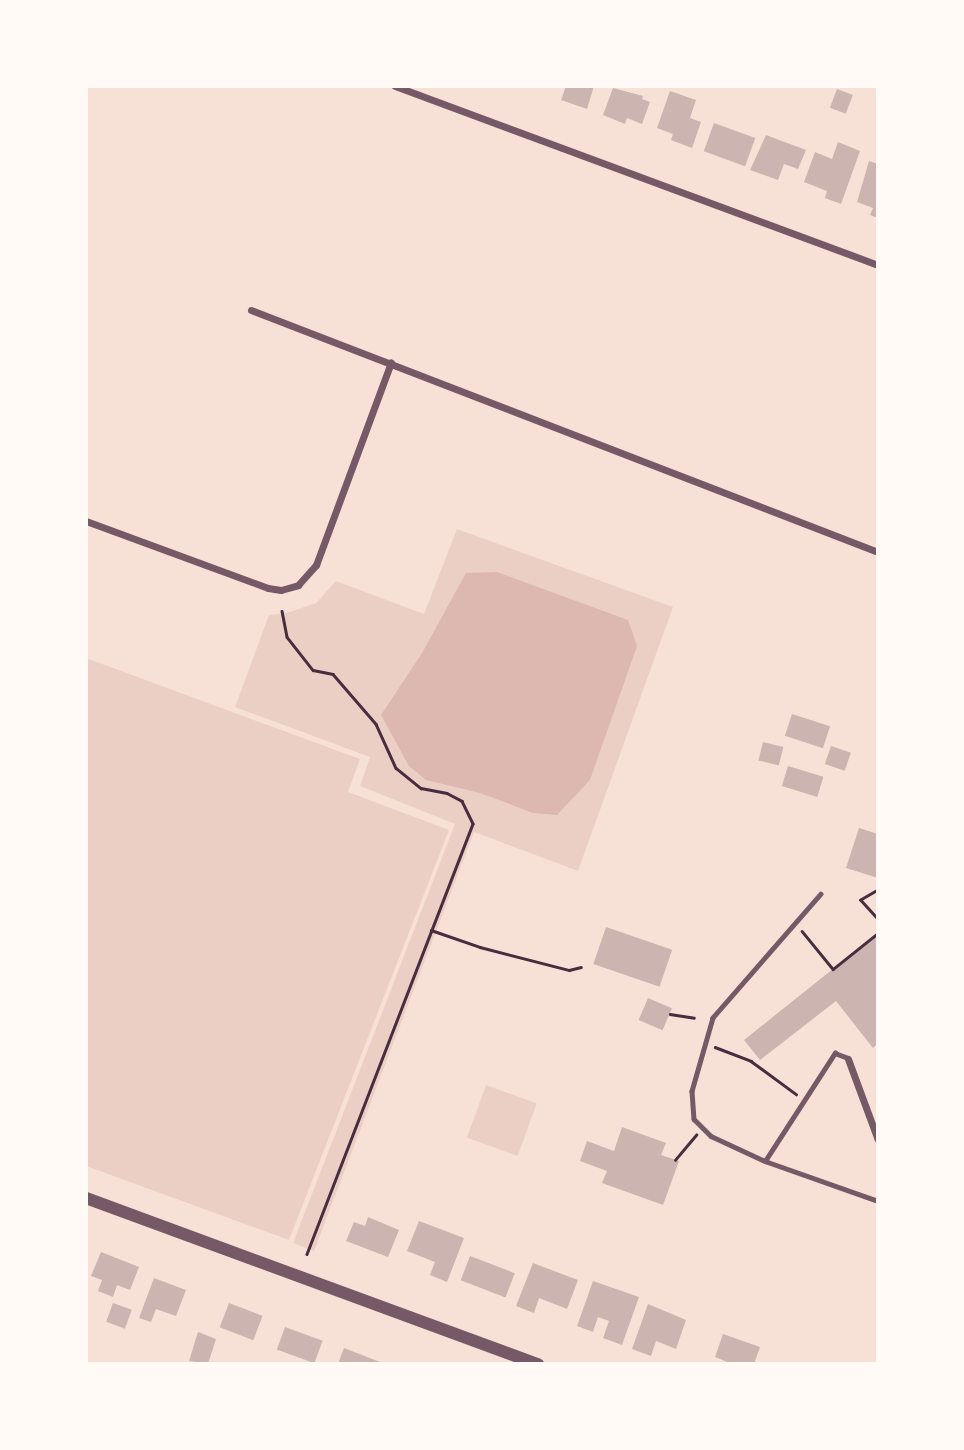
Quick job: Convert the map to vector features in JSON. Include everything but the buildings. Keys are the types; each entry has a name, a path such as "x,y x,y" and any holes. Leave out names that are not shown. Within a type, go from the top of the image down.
{"street":[{"path":"395,86 878,265"},
{"path":"251,310 878,552"},
{"path":"86,521 268,588 281,590 298,585 316,565 391,362"},
{"path":"848,1059 878,1140"},
{"path":"86,1198 538,1364"}],"lane":[{"path":"821,894 713,1018 692,1090 694,1119 711,1136 765,1161 878,1201"},
{"path":"765,1161 835,1054 848,1059"}],"path":[{"path":"282,611 287,637 313,670 333,674 376,724 396,768 421,788 454,796 469,809 472,818 471,831 307,1254"},
{"path":"878,890 861,900 878,919"},
{"path":"796,923 833,969 878,933"},
{"path":"431,930 480,947 569,970 581,967"},
{"path":"670,1014 694,1018"},
{"path":"706,1044 751,1061 805,1100"},
{"path":"675,1160 702,1127"}],"shaded area":[{"path":"457,529 673,607 578,871 474,832 314,1251 293,1243 455,824 360,786 370,757 235,707 269,615 287,613 316,603 336,581 424,614"},
{"path":"497,572 628,620 637,646 590,780 557,815 533,813 480,793 426,780 409,766 381,715 422,653 466,573"},
{"path":"86,658 360,759 348,792 449,830 289,1240 86,1166"},
{"path":"486,1085 537,1103 518,1156 467,1138"}]}
